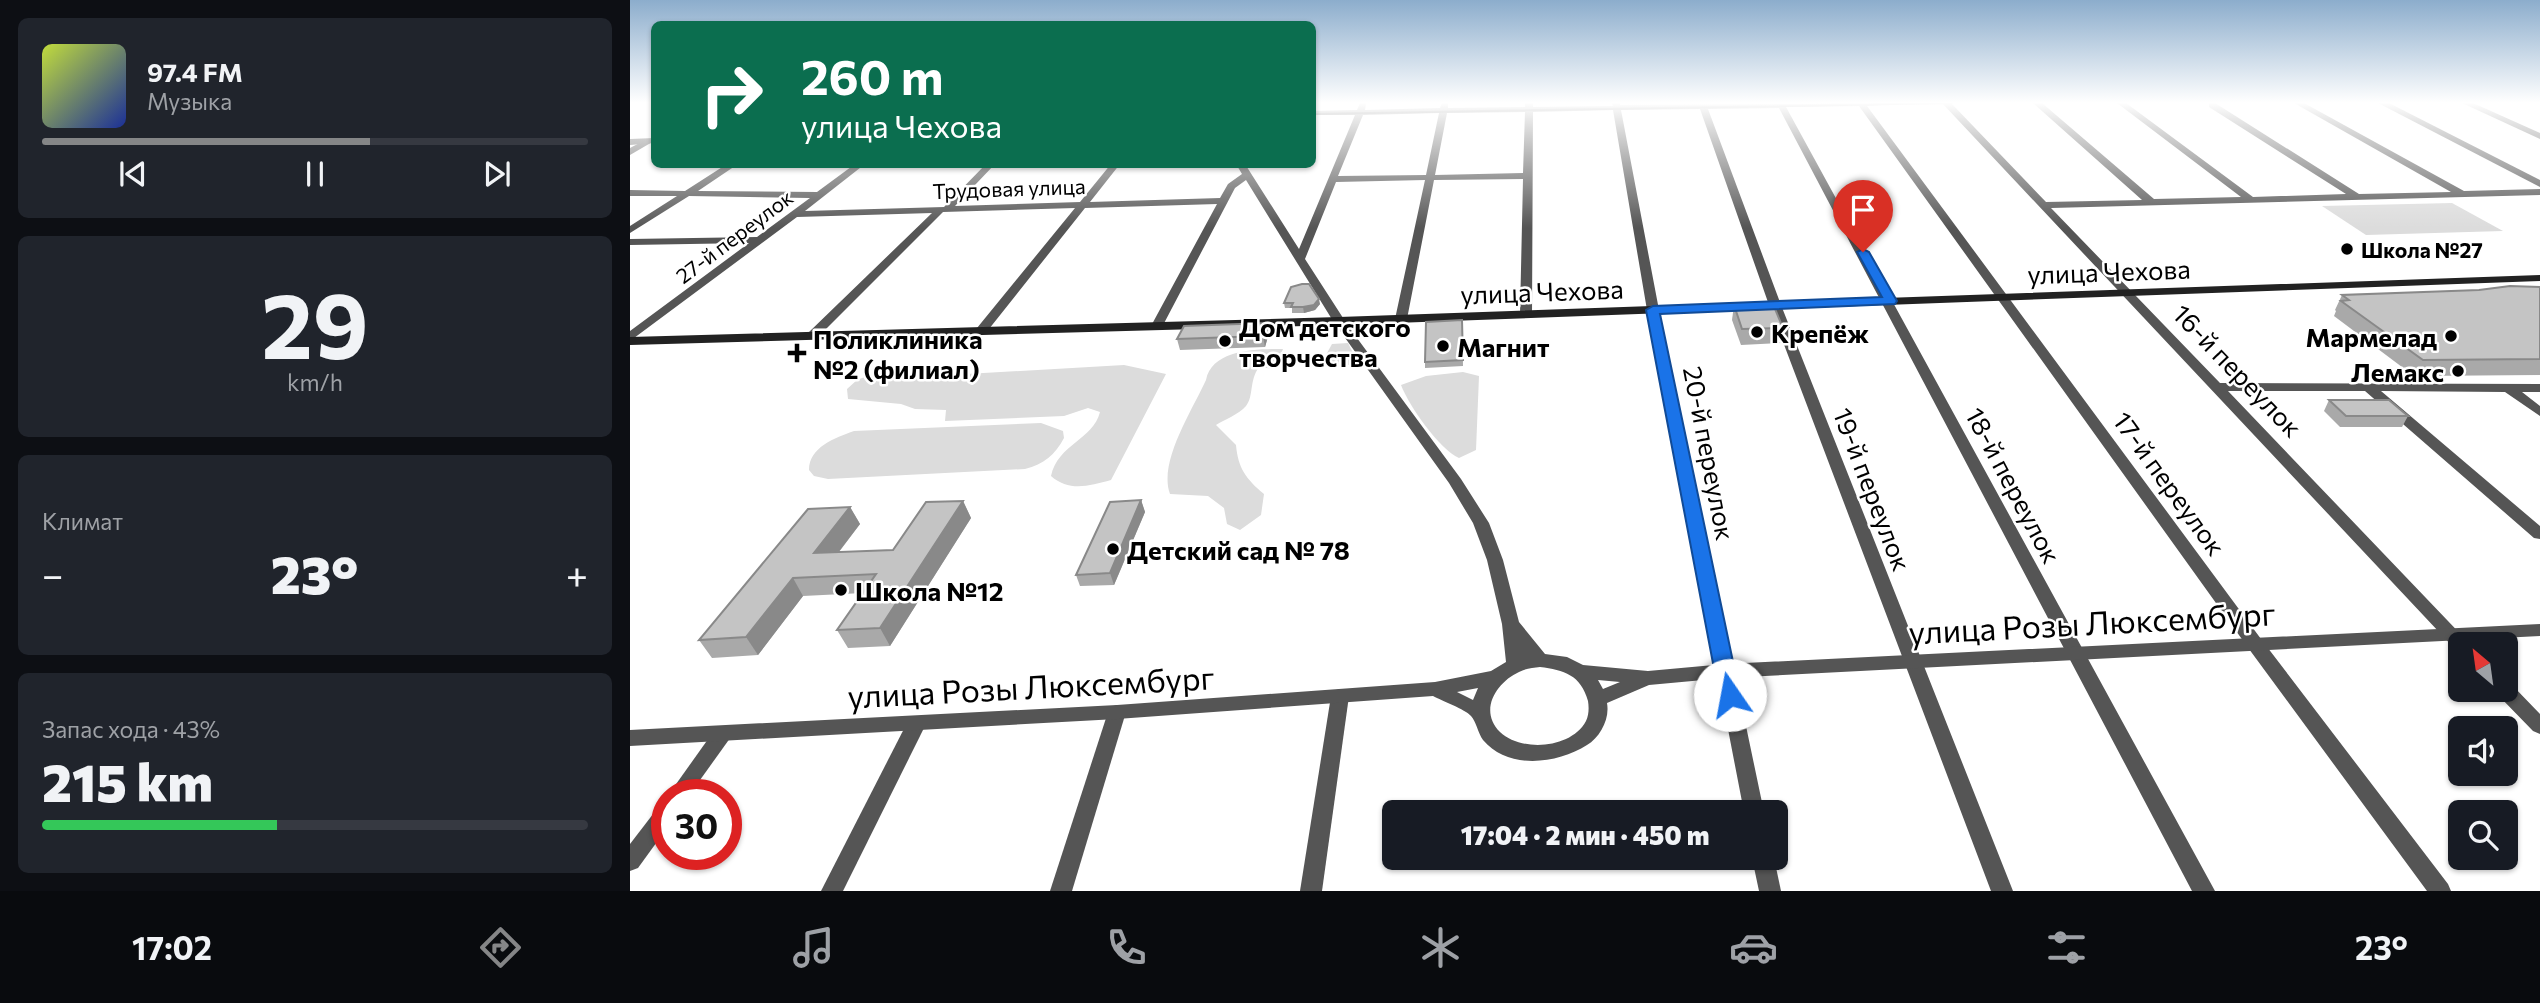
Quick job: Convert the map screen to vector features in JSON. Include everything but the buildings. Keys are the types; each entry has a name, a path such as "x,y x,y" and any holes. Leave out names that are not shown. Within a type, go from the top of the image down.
{"main road":[{"name":"улица Чехова","path":"630,339 1339,321 2540,278"}],"street":[{"path":"1300,259 1347,145"},
{"path":"1401,319 1437,145"},
{"path":"1526,314 1528,145"},
{"name":"20-й переулок","path":"1623,145 1653,310 1752,800"},
{"name":"19-й переулок","path":"1716,145 1775,305 2002,891"},
{"name":"18-й переулок","path":"1803,145 1890,301 2075,654 2204,891"},
{"name":"17-й переулок","path":"1891,145 2255,644 2440,891"},
{"name":"16-й переулок","path":"1986,145 2449,632"},
{"path":"2085,145 2151,202"},
{"path":"2177,145 2251,200"},
{"path":"2274,145 2357,197"},
{"path":"2373,145 2462,194"},
{"path":"2463,145 2540,184"},
{"path":"630,230 728,168"},
{"name":"27-й переулок","path":"630,339 855,168"},
{"path":"812,336 987,168"},
{"path":"981,331 1113,168"},
{"path":"1243,168 1339,321 1456,482 1481,523 1495,560 1511,624 1515,665"},
{"path":"1157,326 1231,186 1247,175"},
{"path":"1333,179 1528,176"},
{"path":"2043,205 2540,192"},
{"path":"630,193 821,195"},
{"name":"Трудовая улица","path":"796,214 1223,201"},
{"path":"630,242 760,240"},
{"path":"2219,387 2540,388"},
{"path":"2368,387 2540,534"},
{"path":"2507,387 2540,412"},
{"path":"1511,624 1540,660"},
{"name":"улица Розы Люксембург","path":"2515,632 2540,629"},
{"name":"улица Розы Люксембург","path":"630,738 1117,712 1436,689 1494,678 1515,665 1540,660 1566,664 1579,671 1648,678 1725,671 2255,644 2448,639"},
{"path":"1494,678 1483,694 1480,712 1483,724 1493,738 1519,751 1535,754 1561,750 1579,741 1591,730 1597,719 1599,699 1589,680 1579,671"},
{"name":"улица Розы Люксембург","path":"1599,699 1648,678"},
{"path":"1436,689 1480,712"},
{"path":"1311,891 1340,696"},
{"path":"2516,702 2540,726"},
{"path":"1061,891 1117,712"},
{"path":"832,891 916,724"},
{"path":"690,779 723,734"},
{"path":"630,861 651,833"},
{"path":"1766,870 1770,891"}],"shaded area":[{"path":"2452,203 2503,231 2366,235 2322,206"},
{"path":"1348,343 1358,363 1338,367 1321,364 1332,344"},
{"path":"1283,349 1275,369 1259,367 1246,406 1216,425 1236,445 1244,472 1264,494 1261,515 1240,530 1227,524 1224,508 1208,496 1170,494 1169,467 1186,420 1210,370 1217,362 1237,353"},
{"path":"1124,365 1166,374 1111,480 1087,486 1072,486 1051,476 1061,456 1090,429 1100,412 1088,408 1064,416 945,421 946,410 915,409 901,404 848,399 847,389 857,380 892,372 949,375"},
{"path":"1463,372 1479,376 1476,450 1459,458 1443,446 1426,426 1401,385 1426,376"},
{"path":"1041,423 1063,431 1064,438 1048,458 1025,469 828,479 814,476 809,470 813,455 818,449 831,440 854,431"}],"place":[{"name":"Школа №27","path":"2347,249"},
{"name":"Крепёж","path":"1757,332"},
{"name":"Мармелад","path":"2451,336"},
{"name":"Дом детского творчества","path":"1225,341"},
{"name":"Магнит","path":"1443,346"},
{"name":"Поликлиника №2 (филиал)","path":"797,353"},
{"name":"Лемакс","path":"2458,371"},
{"name":"Детский сад № 78","path":"1113,549"},
{"name":"Школа №12","path":"841,590"}],"route":[{"path":"1730,695 1653,310 1890,301 1863,252"}]}
